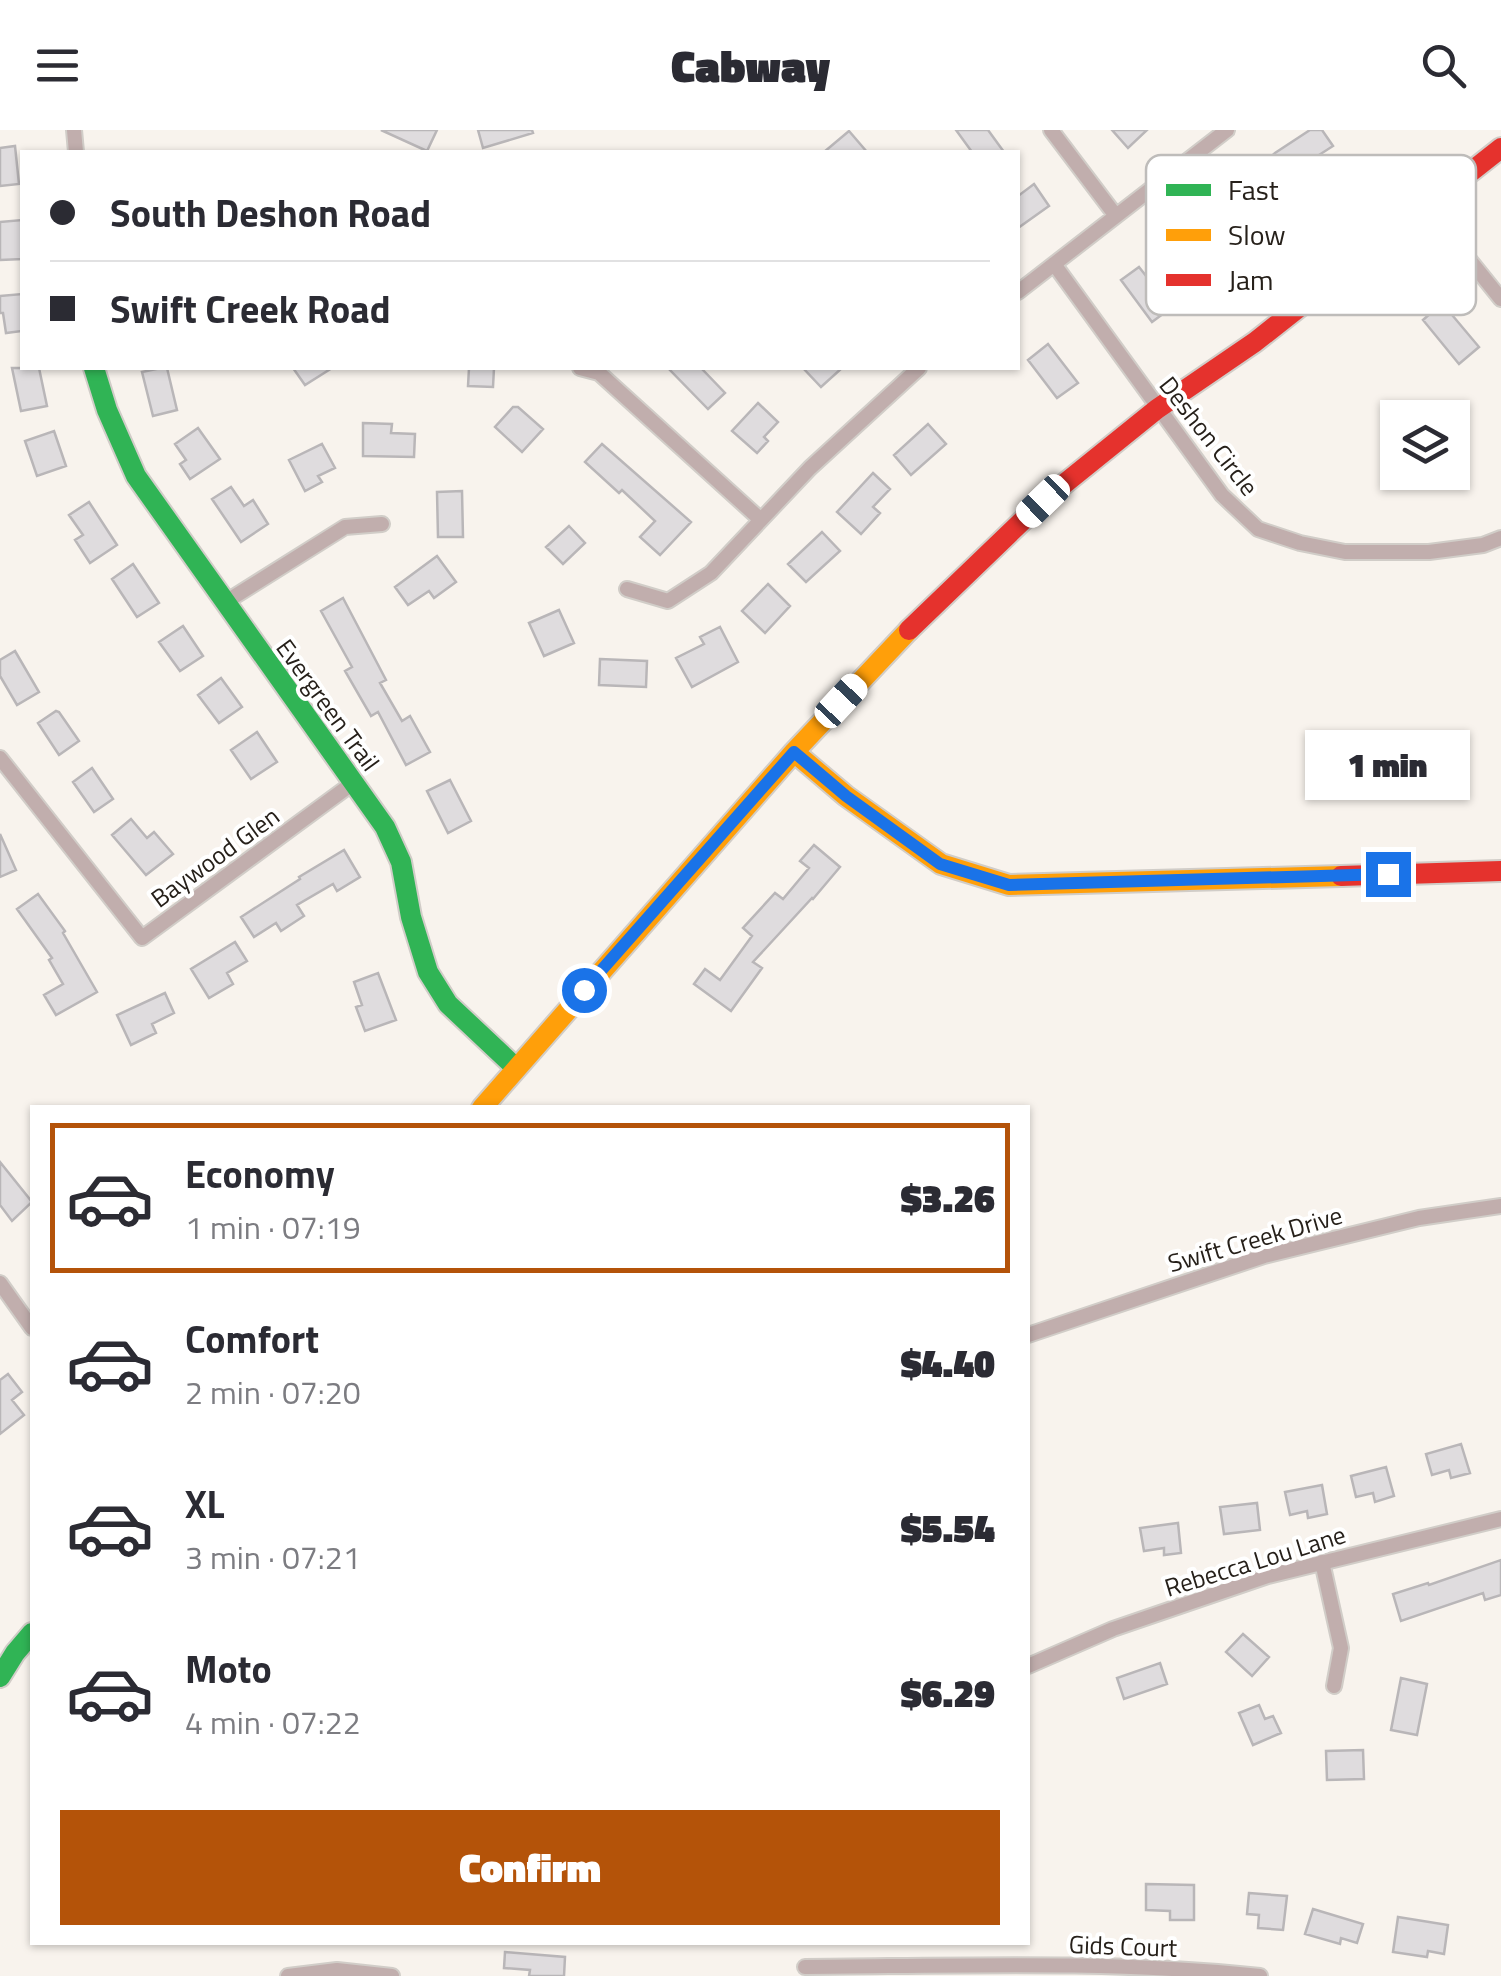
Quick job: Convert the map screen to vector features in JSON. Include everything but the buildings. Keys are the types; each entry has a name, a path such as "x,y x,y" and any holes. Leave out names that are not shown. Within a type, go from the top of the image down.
{"street":[{"path":"1051,130 1116,216"},
{"path":"1195,155 1227,130"},
{"path":"1476,167 1501,148"},
{"path":"1020,290 1146,193"},
{"name":"Deshon Circle","path":"1054,264 1222,495 1258,529 1345,552 1429,552 1483,546 1501,538"},
{"path":"1476,269 1501,300"},
{"path":"485,1105 794,752 913,624 1043,501 1157,409 1289,315"},
{"name":"Evergreen Trail","path":"95,370 107,410 136,476 385,826 401,862 411,917 428,972 448,1004 516,1068"},
{"path":"588,370 599,373 760,520"},
{"path":"627,589 668,601 711,573 810,468 917,370"},
{"path":"224,603 346,528 382,524"},
{"path":"794,752 846,796 940,864 1009,885 1501,871"},
{"name":"Baywood Glen","path":"0,758 142,938 353,783"},
{"name":"Swift Creek Drive","path":"1030,1335 1264,1256 1419,1218 1501,1206"},
{"path":"0,1284 30,1325"},
{"name":"Rebecca Lou Lane","path":"1030,1665 1113,1629 1268,1576 1501,1519"},
{"path":"1322,1562 1340,1648 1334,1686"},
{"path":"0,1677 30,1635"},
{"name":"Gids Court","path":"804,1967 1215,1971 1260,1976"},
{"path":"288,1976 337,1970 392,1976"}],"traffic: fast":[{"path":"95,370 107,410 136,476 385,827 401,862 411,917 428,972 448,1004 516,1068"},
{"path":"0,1677 30,1635"}],"traffic: slow":[{"path":"485,1105 794,752 909,630"},
{"path":"794,752 846,796 941,864 1009,885 1341,876"}],"traffic: jam":[{"path":"1476,168 1501,148"},
{"path":"909,630 1043,501 1157,409 1289,315"},
{"path":"1341,876 1501,871"}],"route":[{"path":"584,990 794,752 846,796 940,864 1009,885 1388,874"}]}
